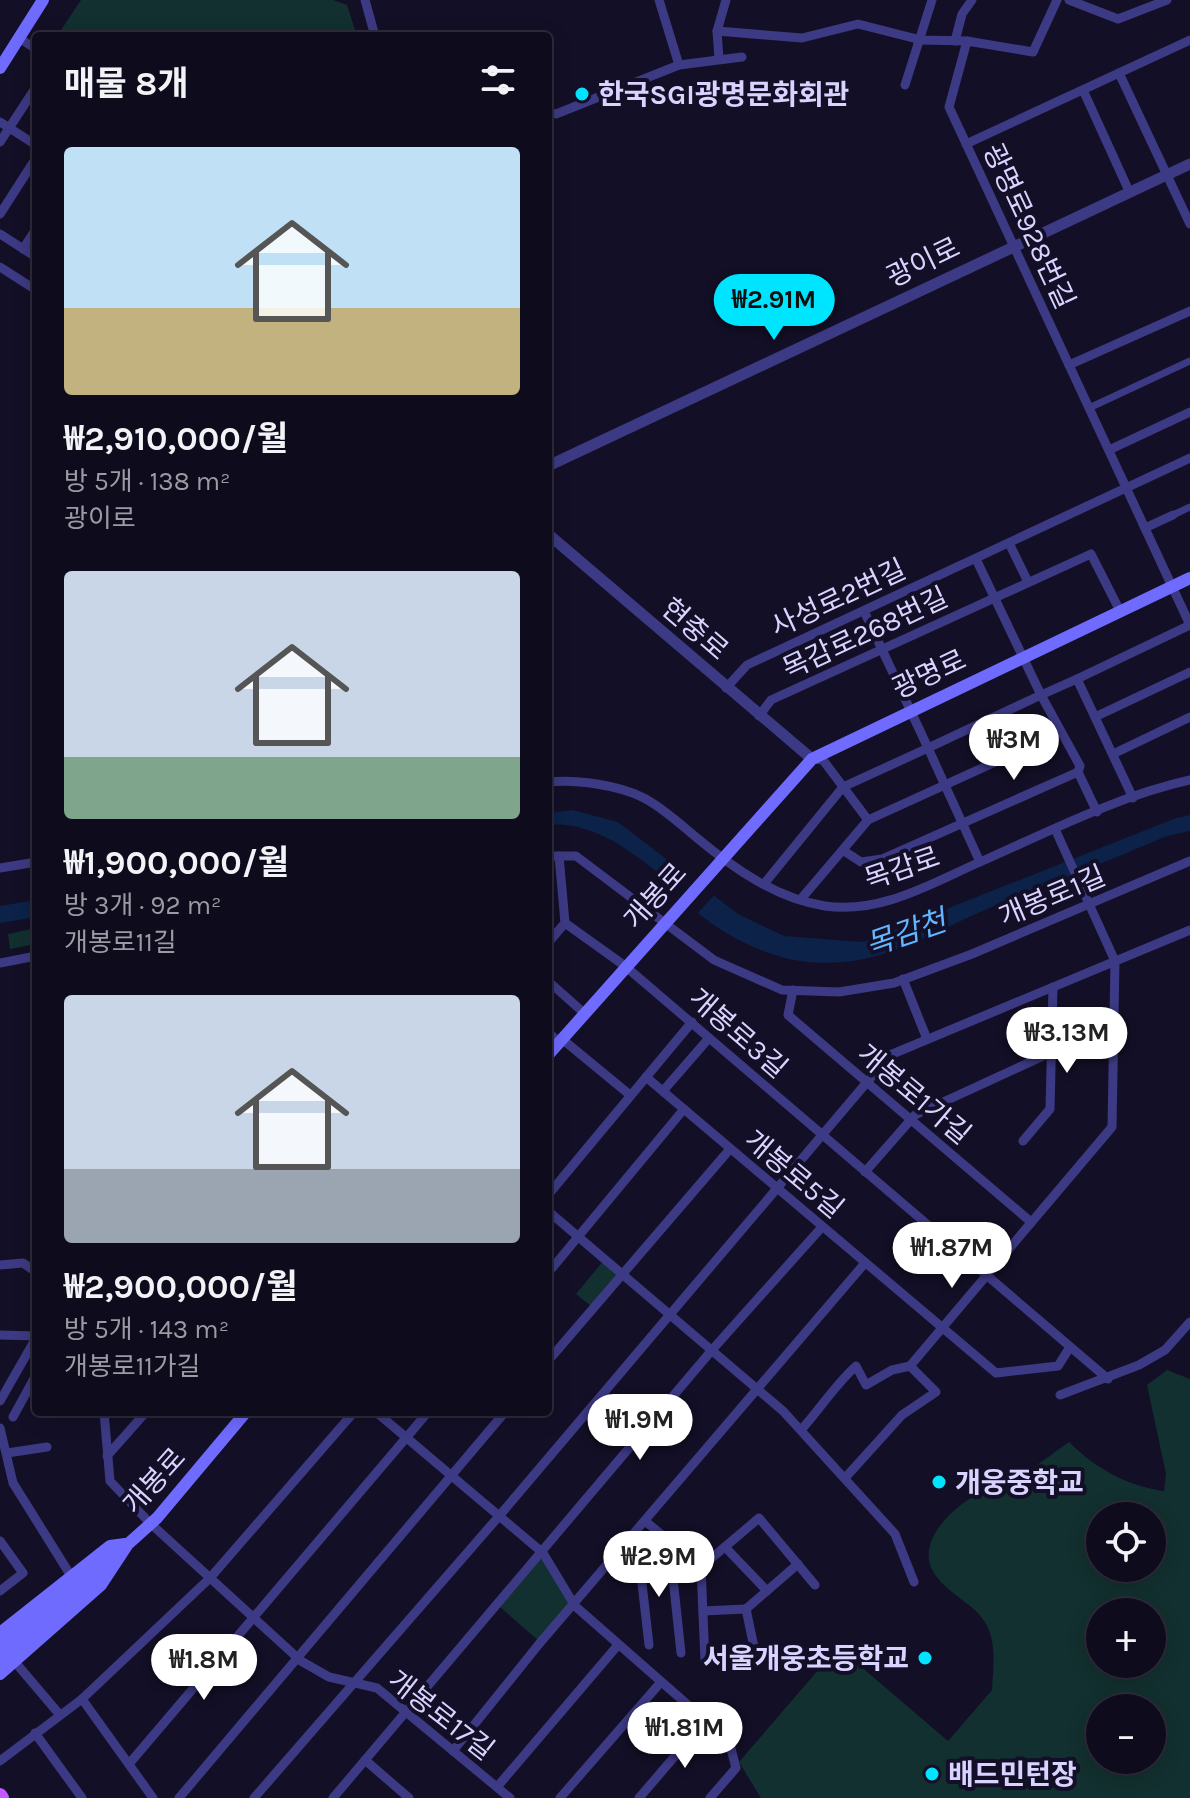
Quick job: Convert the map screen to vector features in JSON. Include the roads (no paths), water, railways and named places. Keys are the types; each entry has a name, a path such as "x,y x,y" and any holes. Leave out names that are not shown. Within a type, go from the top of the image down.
{"main road":[{"path":"0,68 43,0"},
{"name":"광명로","path":"718,861 812,759 1190,578"},
{"name":"개봉로","path":"552,1050 718,861"},
{"name":"개봉로","path":"0,1660 7,1646 94,1579 151,1524 243,1416"},
{"path":"0,1674 7,1646 110,1546 128,1544"}],"street":[{"path":"365,0 374,32"},
{"path":"659,0 679,65"},
{"path":"719,59 717,31 726,0"},
{"path":"905,85 932,0"},
{"path":"955,41 962,14 972,0"},
{"path":"717,31 802,38 858,24 921,40 967,41 1033,52 1057,0"},
{"path":"1069,0 1118,19 1167,0"},
{"path":"19,38 32,46"},
{"path":"966,144 1190,40"},
{"name":"광명로928번길","path":"967,41 949,107 1190,625"},
{"path":"552,113 679,65 742,57"},
{"path":"1119,73 1190,224"},
{"path":"1083,90 1129,191"},
{"path":"0,142 32,93"},
{"path":"0,122 32,142"},
{"path":"0,214 32,164"},
{"name":"광이로","path":"552,464 727,384 1014,244 1190,164"},
{"path":"0,234 32,255"},
{"path":"23,249 32,235"},
{"path":"0,267 32,287"},
{"path":"1069,365 1190,311"},
{"path":"1089,408 1190,361"},
{"path":"1109,450 1190,412"},
{"name":"사성로2번길","path":"726,688 747,665 1190,458"},
{"path":"1145,528 1190,507"},
{"name":"현충로","path":"552,537 812,759"},
{"path":"1009,543 1028,582"},
{"name":"목감로268번길","path":"759,716 771,700 1091,554 1120,611"},
{"path":"976,559 1059,733 1063,733 1080,766 1078,772 1097,812"},
{"path":"864,611 980,862"},
{"path":"764,884 843,787 1190,625"},
{"path":"1095,717 1190,672"},
{"path":"1077,679 1133,798"},
{"path":"1113,754 1190,717"},
{"path":"801,899 868,820 1059,733"},
{"path":"812,759 823,760 868,820"},
{"path":"844,851 869,863 1078,772"},
{"name":"목감로","path":"552,782 580,783 637,795 659,807 718,861 764,884 824,906 866,906 901,897 1056,833 1097,812 1190,780"},
{"path":"801,1430 830,1398 838,1382 856,1366 866,1385 892,1370 910,1366 1112,1127 1115,961 1056,833"},
{"path":"552,938 565,923 554,856"},
{"name":"개봉로1길","path":"554,856 576,856 714,960 782,990 839,992 903,979 1086,901 1190,861"},
{"path":"0,868 32,863"},
{"name":"개봉로","path":"565,923 625,966"},
{"path":"254,1798 500,1515 668,1313 890,1055 1190,930"},
{"path":"0,963 32,957"},
{"name":"개봉로3길","path":"625,966 1108,1379"},
{"path":"903,979 927,1039"},
{"path":"552,985 584,1013"},
{"path":"1023,1141 1050,1109 1053,987"},
{"name":"개봉로1가길","path":"793,990 788,1015 1031,1222"},
{"path":"552,1190 692,1022"},
{"path":"552,1034 630,1095"},
{"path":"663,1091 709,1038"},
{"path":"865,1172 911,1119 1052,1052"},
{"name":"개봉로5길","path":"646,1077 996,1373 1058,1366 1070,1347"},
{"path":"552,1268 684,1109"},
{"path":"552,1356 730,1149"},
{"path":"552,1214 756,1387 801,1430 895,1534 914,1582"},
{"path":"333,1798 712,1350 822,1227"},
{"path":"0,1265 23,1263 32,1269"},
{"path":"453,1751 539,1644 575,1606 756,1387 865,1263"},
{"path":"1060,1395 1108,1379 1165,1350 1190,1322"},
{"path":"0,1335 32,1337"},
{"path":"0,1401 32,1344"},
{"path":"845,1478 902,1415 936,1392 910,1366"},
{"path":"13,1417 32,1382"},
{"name":"개봉로17길","path":"104,1416 110,1481 151,1524 296,1656 329,1677 377,1688 510,1798"},
{"path":"107,1456 142,1416"},
{"path":"0,1761 82,1699 210,1578 351,1416"},
{"path":"381,1416 543,1553 575,1606 729,1741 736,1758 736,1768 710,1798"},
{"path":"129,1764 425,1416"},
{"path":"179,1798 502,1416"},
{"path":"0,1428 7,1453 4,1466 41,1534 73,1579"},
{"path":"7,1453 47,1447"},
{"path":"701,1567 759,1518 815,1585"},
{"path":"645,1521 701,1567 705,1661"},
{"path":"633,1536 638,1548 649,1645"},
{"path":"0,1541 23,1573 0,1591"},
{"path":"669,1541 681,1653"},
{"path":"725,1547 767,1591"},
{"path":"703,1611 746,1609 798,1564"},
{"path":"746,1609 755,1652"},
{"path":"497,1787 618,1645"},
{"path":"7,1646 60,1715"},
{"path":"560,1798 661,1682"},
{"path":"82,1699 153,1798"},
{"path":"639,1798 705,1721"},
{"path":"35,1733 82,1798"},
{"path":"365,1760 409,1798"}],"water":[{"name":"목감천","path":"572,810 618,822 738,914 784,936 863,942 1176,818 1190,815 1190,831 1167,836 905,946 860,960 835,963 780,957 751,946 711,923 661,875 608,839 579,827 552,825 552,812"},
{"path":"32,901 32,918 0,923 0,906"}],"place":[{"name":"한국SGI광명문화회관","path":"582,94"},
{"name":"개웅중학교","path":"939,1482"},
{"name":"서울개웅초등학교","path":"925,1658"},
{"name":"배드민턴장","path":"932,1774"}]}
